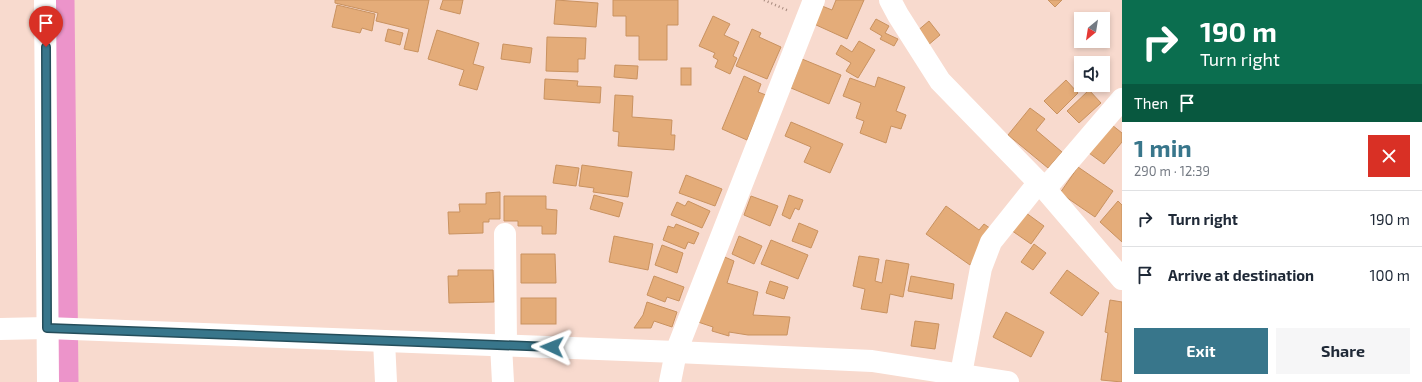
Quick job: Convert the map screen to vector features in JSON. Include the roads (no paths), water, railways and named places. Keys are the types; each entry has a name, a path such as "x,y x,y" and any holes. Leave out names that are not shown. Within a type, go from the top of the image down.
{"street":[{"path":"45,0 48,382"},
{"path":"890,0 940,81 1042,186 1122,279"},
{"path":"670,382 676,352 810,10"},
{"path":"961,374 981,268 991,242 1122,99"},
{"path":"502,382 505,234"},
{"path":"0,329 47,328 384,340 872,361 1008,382"},
{"path":"384,340 386,382"}],"waterway":[{"path":"58,0 62,382"}]}
